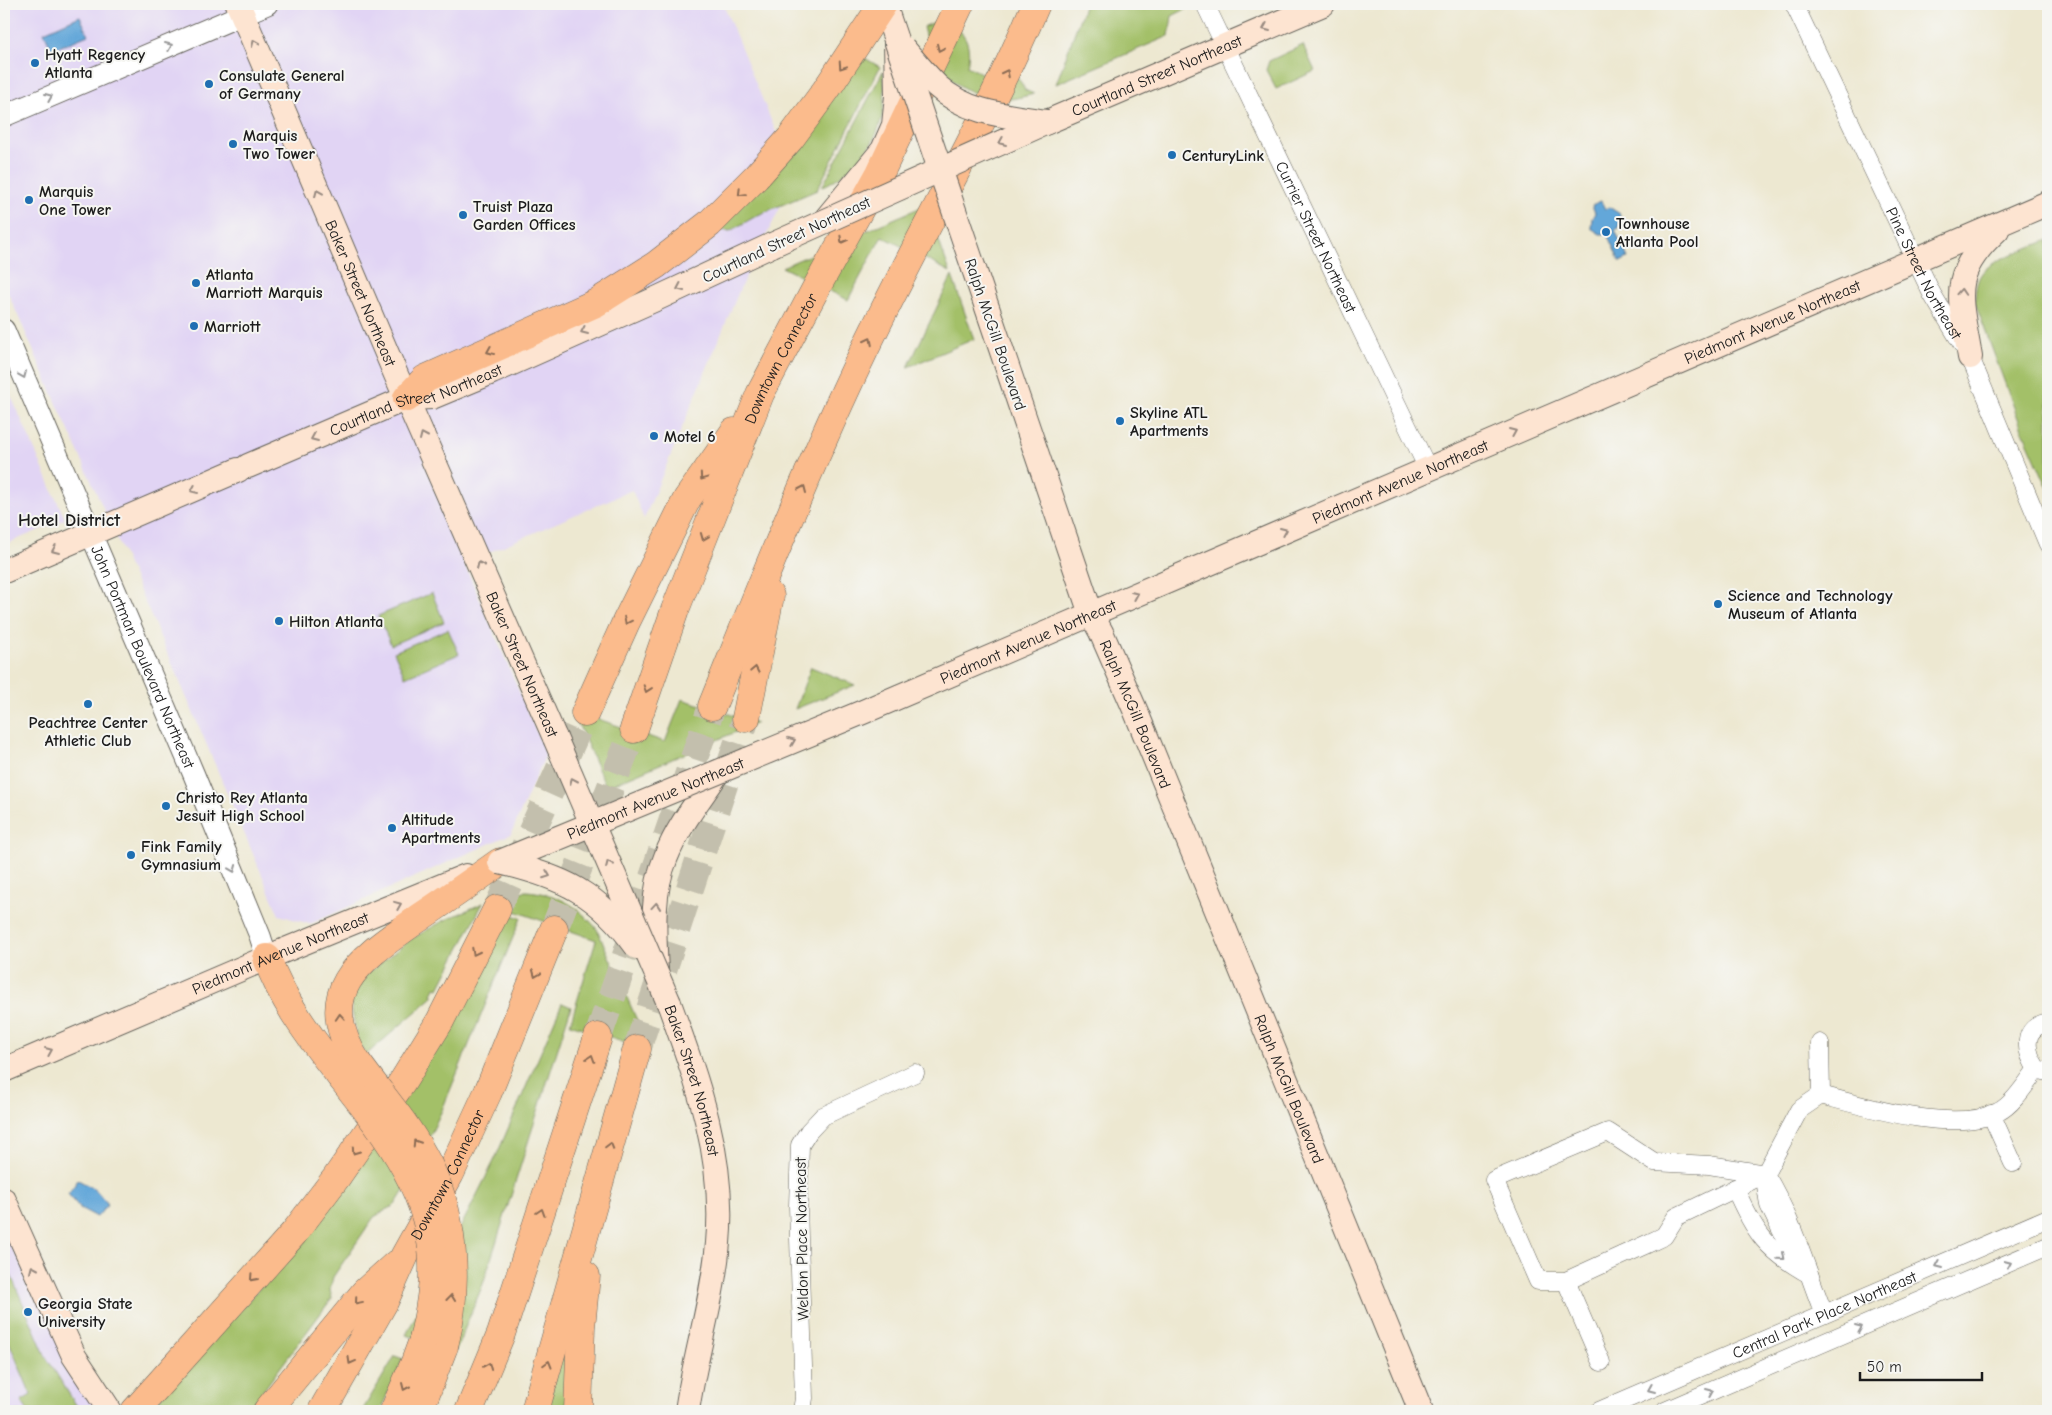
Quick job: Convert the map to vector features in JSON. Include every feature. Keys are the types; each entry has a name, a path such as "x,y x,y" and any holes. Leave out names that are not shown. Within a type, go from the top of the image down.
{"highway":[{"path":"407,398 425,379 534,332 604,299 656,265 709,224 756,178 790,140 884,4"},
{"name":"Downtown Connector","path":"634,729 675,610 760,394 880,173 960,4"},
{"path":"712,706 783,533 865,349 1010,64 1036,4"},
{"path":"585,712 626,622 687,499 760,394"},
{"path":"746,718 783,533"},
{"path":"349,1069 339,1009 348,978 359,963 391,938 500,862"},
{"path":"135,1411 294,1233 336,1178 403,1081 440,1021 497,909"},
{"name":"Downtown Connector","path":"322,1411 384,1302 405,1255 450,1174 480,1110 554,929"},
{"path":"267,958 273,977 296,1015 349,1069 395,1111 423,1154 438,1183 446,1211 451,1242 453,1283 448,1332 415,1362 394,1411"},
{"path":"469,1411 501,1334 598,1037"},
{"path":"535,1411 636,1049"},
{"path":"578,1411 581,1327 597,1193"},
{"path":"267,1411 365,1292 405,1255"},
{"path":"419,1411 434,1343"}],"main road":[{"name":"Ralph McGill Boulevard","path":"884,4 1091,614 1101,632 1136,712 1421,1411"},
{"name":"Courtland Street Northeast","path":"4,572 407,398 432,397 492,372 636,308 826,219 1323,4"},
{"name":"Baker Street Northeast","path":"240,9 669,1003 698,1084 712,1138 718,1183 718,1242 714,1279 687,1411"},
{"path":"896,40 938,87 952,97 980,110 1047,122"},
{"path":"826,219 872,165 889,138 894,125 897,96 896,40"},
{"name":"Piedmont Avenue Northeast","path":"4,1070 267,958 422,896 747,760 2048,203"},
{"path":"1970,357 1960,298 1962,278 1974,254 2008,220"},
{"path":"656,973 656,904 665,859 677,834 718,772"},
{"path":"500,862 545,874 582,892 601,907 626,932 656,973"},
{"path":"4,1200 63,1335 85,1375 110,1411"}],"street":[{"path":"4,116 240,9 267,4"},
{"name":"Currier Street Northeast","path":"1205,4 1428,469"},
{"name":"Pine Street Northeast","path":"1794,4 1932,294 1970,357 2048,544"},
{"name":"John Portman Boulevard Northeast","path":"4,330 194,775 260,936 267,958"},
{"path":"1820,1095 1897,1115 1963,1121 2000,1112 2043,1071 2029,1057 2028,1038 2042,1023 2048,1022"},
{"path":"1820,1043 1820,1095"},
{"name":"Weldon Place Northeast","path":"802,1411 804,1398 798,1206 800,1145 809,1131 823,1116 915,1073"},
{"path":"1820,1095 1799,1110 1765,1174 1676,1218 1664,1236 1566,1281 1538,1281 1494,1180 1608,1132 1654,1162 1709,1165 1765,1174 1781,1199 1781,1217 1807,1267 1824,1314"},
{"path":"1991,1114 2013,1163"},
{"path":"1735,1188 1761,1239 1789,1263 1807,1267"},
{"path":"1755,1228 1781,1217"},
{"name":"Central Park Place Northeast","path":"1599,1411 2048,1218"},
{"name":"Central Park Place Northeast","path":"1665,1411 2048,1246"},
{"path":"1566,1281 1600,1362"}],"shaded area":[{"path":"4,4 723,4 795,178 742,284 644,519 632,490 464,563 546,754 511,834 310,924 279,915 177,675 4,284"},
{"path":"4,380 65,519 4,545"},
{"name":"Georgia State University","path":"4,1212 99,1411 4,1411"}],"green space":[{"path":"1085,4 1190,4 1192,6 1172,16 1169,36 1056,84"},
{"path":"935,22 952,26 963,35 967,41 968,48 967,66 985,75 989,69 1001,69 1011,73 1019,80 1025,90 1034,94 1011,99 999,99 975,93 954,81 937,64 927,43 923,27"},
{"path":"1303,45 1315,71 1276,89 1266,70 1269,61"},
{"path":"863,57 880,67 817,190 758,215 730,231 715,230"},
{"path":"883,71 884,108 874,140 865,154 853,166 822,187"},
{"path":"926,205 950,272 882,236 848,300 782,267"},
{"path":"2048,240 2048,488 2022,429 1975,303 1978,280 1987,268 2003,258"},
{"path":"952,276 974,339 908,367"},
{"path":"432,593 444,622 391,645 378,616"},
{"path":"448,629 459,654 405,677 394,652"},
{"path":"811,667 855,685 795,709"},
{"path":"682,699 757,723 606,787 572,710 665,742"},
{"path":"526,891 548,895 566,902 597,929 650,1050 570,1024 596,940 487,901 507,894"},
{"path":"483,903 439,988 435,987 432,995 434,996 366,1055 358,1044 350,998 354,984 411,939 443,921"},
{"path":"506,913 521,918 442,1110 407,1186 395,1205 374,1217 333,1277 330,1290 332,1298 248,1411 148,1411 295,1249"},
{"path":"562,1003 571,1007 483,1284 456,1350 406,1335 495,1159"},
{"path":"4,1259 46,1357 80,1411 28,1411 21,1401 31,1395 4,1330"},
{"path":"563,1344 570,1346 566,1411 547,1411"},
{"path":"395,1356 403,1359 380,1411 362,1411"}],"water":[{"path":"80,16 88,35 52,50 44,32"},
{"name":"Townhouse Atlanta Pool","path":"1601,201 1605,209 1609,207 1620,214 1619,228 1615,230 1628,258 1620,262 1607,234 1600,234 1591,228 1592,218 1595,213 1592,205"},
{"path":"78,1180 95,1189 108,1204 97,1217 80,1208 68,1194"}],"tunnel":[{"path":"598,1037 712,706"},
{"path":"497,909 585,713"},
{"path":"637,1049 746,718"},
{"path":"554,929 634,729"}],"place":[{"name":"Hyatt Regency Atlanta","path":"35,63"},
{"name":"Consulate General of Germany","path":"209,84"},
{"name":"Marquis Two Tower","path":"233,144"},
{"name":"CenturyLink","path":"1172,155"},
{"name":"Marquis One Tower","path":"29,200"},
{"name":"Truist Plaza Garden Offices","path":"463,215"},
{"name":"Townhouse Atlanta Pool","path":"1606,232"},
{"name":"Atlanta Marriott Marquis","path":"196,283"},
{"name":"Marriott","path":"194,326"},
{"name":"Skyline ATL Apartments","path":"1120,421"},
{"name":"Motel 6","path":"654,436"},
{"name":"Science and Technology Museum of Atlanta","path":"1718,604"},
{"name":"Hilton Atlanta","path":"279,621"},
{"name":"Peachtree Center Athletic Club","path":"88,704"},
{"name":"Christo Rey Atlanta Jesuit High School","path":"166,806"},
{"name":"Altitude Apartments","path":"392,828"},
{"name":"Fink Family Gymnasium","path":"131,855"},
{"name":"Georgia State University","path":"28,1312"}],"district":[{"name":"Hotel District","path":"69,520"}]}
